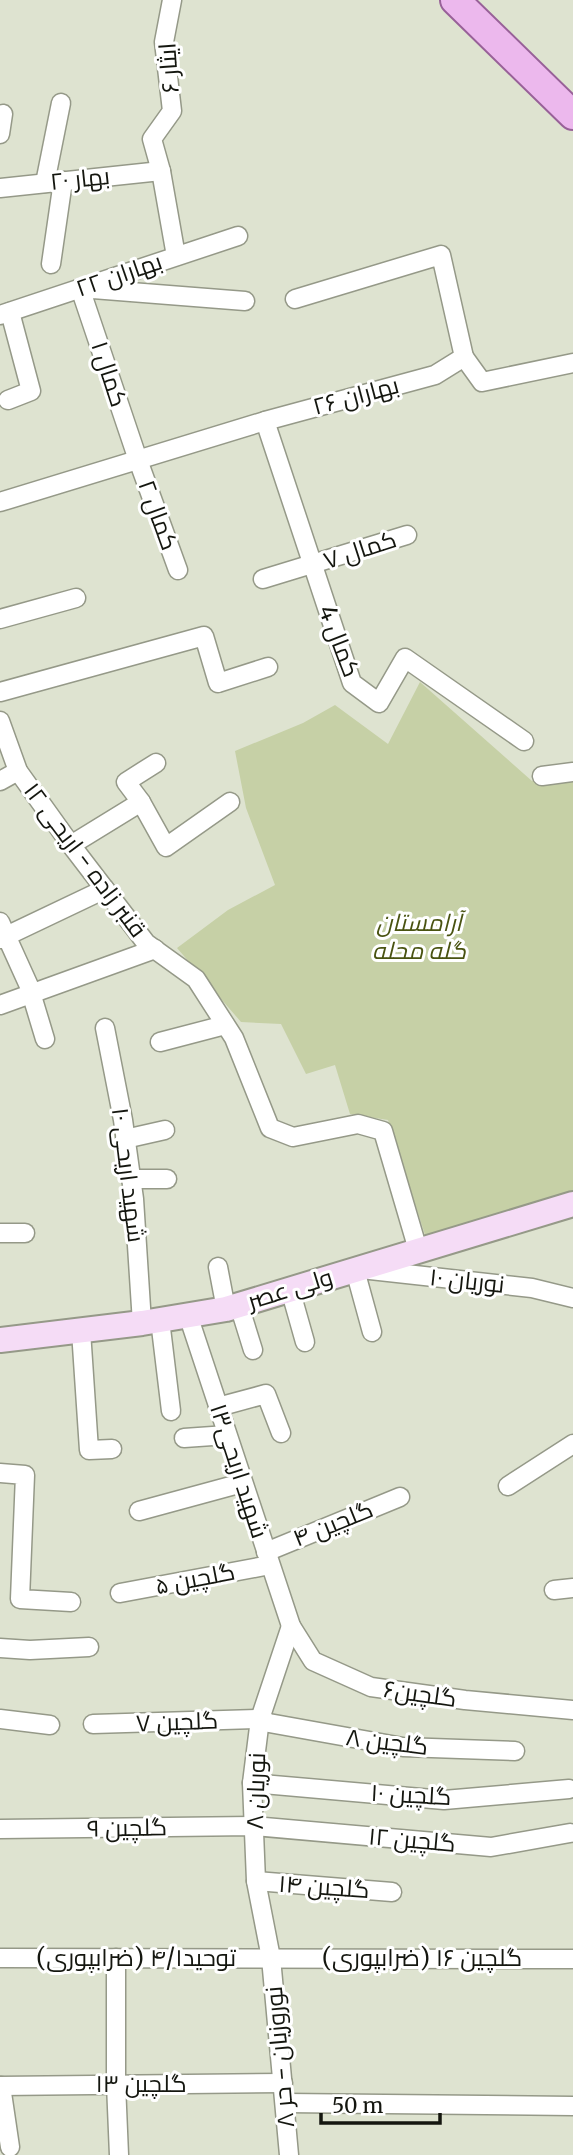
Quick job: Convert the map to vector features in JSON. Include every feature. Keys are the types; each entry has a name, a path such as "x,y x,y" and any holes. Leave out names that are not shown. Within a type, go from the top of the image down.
{"main road":[{"path":"454,0 573,115"},
{"name":"ولی عصر","path":"0,1340 151,1322 232,1307 573,1204"}],"street":[{"name":"ایثار ۶","path":"172,0 164,43 172,111 152,139 176,256"},
{"path":"45,183 61,103"},
{"path":"0,134 3,114"},
{"name":"بهار ۲۰","path":"0,188 160,171"},
{"path":"51,264 63,181"},
{"name":"بهاران ۲۲","path":"5,314 238,236"},
{"path":"295,299 441,255 464,357 482,382 573,363"},
{"path":"80,288 245,301"},
{"name":"کمال ۱","path":"80,288 138,460"},
{"path":"5,314 31,391 8,400"},
{"name":"بهاران ۲۶","path":"0,502 265,421 435,375 464,357"},
{"name":"کمال 4","path":"265,421 352,683 379,703 405,658 524,741"},
{"name":"کمال ۲","path":"138,460 178,570"},
{"name":"کمال ۷","path":"263,579 313,566 407,535"},
{"path":"0,619 76,598"},
{"path":"0,692 204,636 218,683 268,667"},
{"name":"قنبر زاده - اریحی ۱۲","path":"0,721 18,771 71,845 146,943 196,979 234,1038 270,1128 293,1137 359,1124 383,1131 418,1250"},
{"path":"156,764 126,782 141,802 166,847 230,802"},
{"path":"0,781 18,771"},
{"path":"542,776 573,772"},
{"path":"71,845 141,802"},
{"path":"45,1039 32,995 2,932 105,889"},
{"path":"0,1005 155,949"},
{"path":"160,1042 225,1025"},
{"name":"شهید اریحی ۱۰","path":"104,1028 125,1139 151,1322 171,1411"},
{"path":"125,1139 165,1130"},
{"path":"131,1179 167,1179"},
{"path":"0,1233 25,1233"},
{"path":"219,1267 232,1307 253,1350"},
{"path":"357,1269 372,1332"},
{"name":"نوریان ۱۰","path":"357,1269 532,1288 573,1298"},
{"path":"290,1289 304,1342"},
{"name":"شهید اریحی۱۳","path":"188,1315 291,1626"},
{"path":"81,1331 89,1450 111,1449"},
{"path":"218,1407 266,1394 281,1433"},
{"path":"184,1438 227,1435"},
{"path":"509,1486 573,1444"},
{"path":"0,1473 25,1475 20,1599 71,1602"},
{"path":"139,1511 242,1483"},
{"name":"گلچین ۴","path":"268,1558 400,1497"},
{"name":"گلچین ۵","path":"120,1593 268,1558"},
{"path":"554,1590 573,1588"},
{"name":"گلچین۶","path":"291,1626 313,1661 372,1688 573,1710"},
{"name":"نوریان ۸","path":"271,1958 256,1881 252,1783 260,1719 291,1626"},
{"path":"0,1648 30,1650 89,1647"},
{"path":"0,1719 50,1725"},
{"name":"گلچین ۷","path":"93,1724 260,1719"},
{"name":"گلچین ۸","path":"260,1719 269,1723 403,1747 515,1751"},
{"name":"گلچین ۱۰","path":"252,1783 444,1800 569,1789"},
{"name":"گلچین ۹","path":"0,1829 253,1826"},
{"name":"گلچین ۱۲","path":"253,1826 491,1847 570,1833"},
{"name":"گلچین ۱۴","path":"256,1881 392,1892"},
{"name":"توحید۴/۱ (ضرابپوری)","path":"0,1958 271,1958"},
{"path":"116,1958 119,2155"},
{"name":"گلچین ۱۶ (ضرابپوری)","path":"271,1958 573,1959"},
{"name":"نوروزیان - حر ۸","path":"271,1958 289,2155"},
{"name":"گلچین ۱۳","path":"1,2086 283,2083"},
{"path":"1,2086 10,2147"},
{"path":"285,2103 573,2106"}],"green space":[{"name":"آرامستان گله محله","path":"420,682 532,781 573,776 573,1194 426,1238 388,1120 350,1114 335,1065 306,1074 281,1024 241,1022 177,948 228,910 275,885 246,808 235,751 303,723 335,705 388,744"}]}
